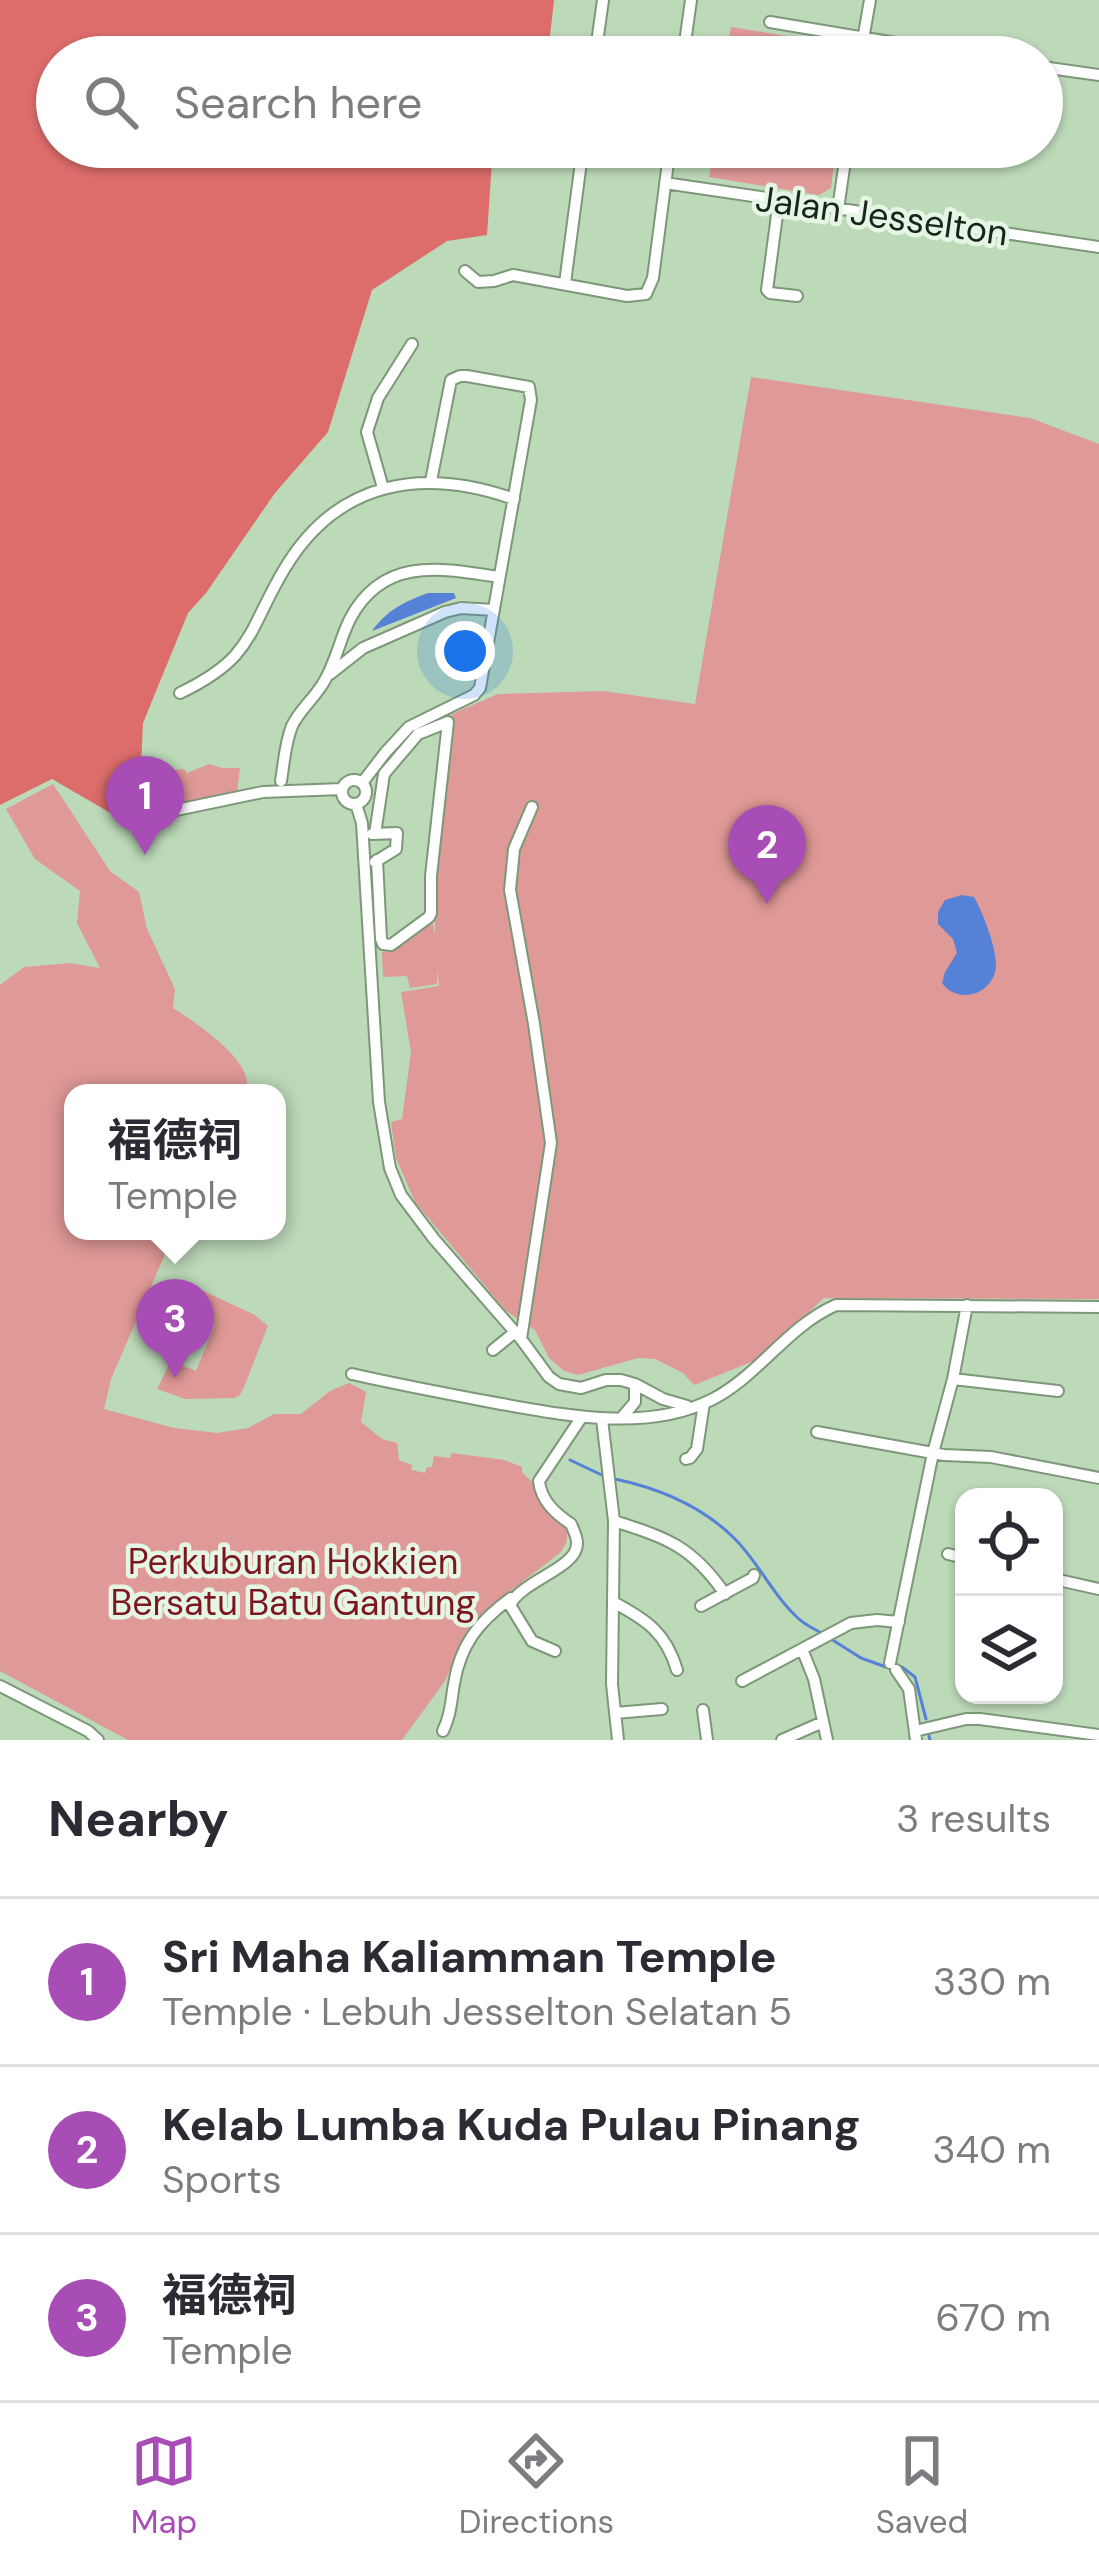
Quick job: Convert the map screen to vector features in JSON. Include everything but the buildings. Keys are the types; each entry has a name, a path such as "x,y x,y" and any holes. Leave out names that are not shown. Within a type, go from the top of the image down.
{"street":[{"path":"599,36 603,0"},
{"path":"686,36 691,0"},
{"path":"863,36 870,0"},
{"path":"770,22 851,36"},
{"path":"1063,70 1099,75"},
{"path":"565,284 580,168"},
{"path":"465,271 483,282 513,275 627,296 646,293 653,278 667,168"},
{"path":"838,209 844,168"},
{"name":"Jalan Jesselton","path":"665,183 1099,247"},
{"path":"779,200 767,290 796,296"},
{"path":"383,488 367,432 378,398 412,344"},
{"path":"362,783 409,727 478,693 532,396 529,386 460,376 451,380 431,481"},
{"path":"180,693 238,654 255,631 286,567 317,526 361,496 431,481 514,499"},
{"path":"281,782 290,730 328,676 350,618 370,592 396,574 427,568 499,578"},
{"path":"328,676 363,648 446,612 494,610"},
{"path":"377,860 381,939 387,945 430,917 448,722 418,734 384,774 369,834 365,868 379,1102 390,1168 415,1215 549,1377 581,1388 613,1379 691,1407"},
{"path":"163,808 263,792 342,790 350,780 362,783"},
{"path":"342,790 345,801 356,804 367,794 362,783"},
{"path":"356,804 369,834"},
{"path":"493,1350 518,1335 551,1143 510,890 514,849 532,807"},
{"path":"365,868 395,848 397,833 369,834"},
{"path":"352,1374 581,1418 620,1418 704,1403 733,1387 815,1314 836,1305 1099,1307"},
{"path":"968,1305 933,1454 893,1666 909,1689 916,1735 966,1719 1099,1735"},
{"path":"953,1379 1058,1391"},
{"path":"638,1385 652,1415"},
{"path":"620,1418 635,1402 638,1385"},
{"path":"686,1459 697,1448 704,1403"},
{"path":"443,1730 463,1649 479,1627 527,1584 575,1554 578,1547 571,1525 543,1499 539,1480 581,1418"},
{"path":"602,1419 614,1521 612,1684 617,1740"},
{"path":"817,1432 1099,1478"},
{"path":"614,1521 673,1542 702,1563 725,1594"},
{"path":"948,1554 955,1556"},
{"path":"701,1606 754,1575"},
{"path":"1063,1581 1099,1589"},
{"path":"511,1598 511,1610 532,1641 555,1651"},
{"path":"614,1602 647,1622 668,1644 677,1670"},
{"path":"742,1681 839,1628 863,1620 899,1622"},
{"path":"802,1649 814,1678 827,1740"},
{"path":"0,1686 98,1740"},
{"path":"615,1713 662,1709"},
{"path":"703,1710 706,1740"},
{"path":"782,1740 824,1722"}],"green space":[{"path":"731,27 787,36 730,36"},
{"path":"710,168 833,168 831,188 819,195 709,177"},
{"path":"751,377 1030,418 1099,444 1099,1299 824,1298 756,1360 694,1385 683,1373 655,1359 638,1358 578,1375 564,1371 549,1358 535,1330 506,1311 415,1202 396,1158 391,1122 402,1119 411,1052 401,992 439,986 437,969 437,984 410,988 407,976 383,977 382,952 432,920 435,935 434,874 452,714 498,694 603,691 695,704"},
{"path":"209,764 240,768 237,792 178,803 172,770 187,773"},
{"name":"Perkuburan Hokkien Bersatu Batu Gantung","path":"53,784 110,871 139,892 147,929 175,989 173,1008 224,1046 246,1076 247,1084 64,1084 64,1240 171,1240 111,1379 104,1409 174,1428 217,1433 248,1428 274,1414 301,1414 349,1383 366,1392 361,1422 382,1439 397,1443 399,1460 412,1465 411,1470 425,1473 434,1456 450,1458 452,1453 504,1460 522,1467 543,1504 567,1526 561,1552 508,1593 465,1636 445,1681 402,1740 128,1740 0,1671 0,985 24,967 70,963 100,968 77,923 80,891 35,859 6,809"},
{"path":"199,1289 268,1326 244,1387 234,1398 185,1399 157,1389 171,1361 196,1371 215,1324 191,1313"}],"shaded area":[{"path":"0,0 554,0 550,36 36,36 36,168 492,168 487,235 447,241 372,290 328,432 275,493 188,613 143,723 138,829 52,779 0,805"}],"water":[{"path":"428,593 454,593 456,598 372,631 397,608"},
{"path":"974,897 978,904 996,965 986,987 963,995 942,983 957,953 953,939 938,924 945,900"}],"waterway":[{"path":"570,1460 606,1477"},
{"path":"615,1479 678,1500 721,1526 790,1610 823,1634"},
{"path":"831,1639 886,1667"},
{"path":"902,1667 915,1677 926,1719"},
{"path":"929,1736 930,1740"}],"place":[{"name":"Sri Maha Kaliamman Temple","path":"145,855"},
{"name":"Kelab Lumba Kuda Pulau Pinang","path":"767,904"},
{"name":"福德祠","path":"175,1378"}]}
